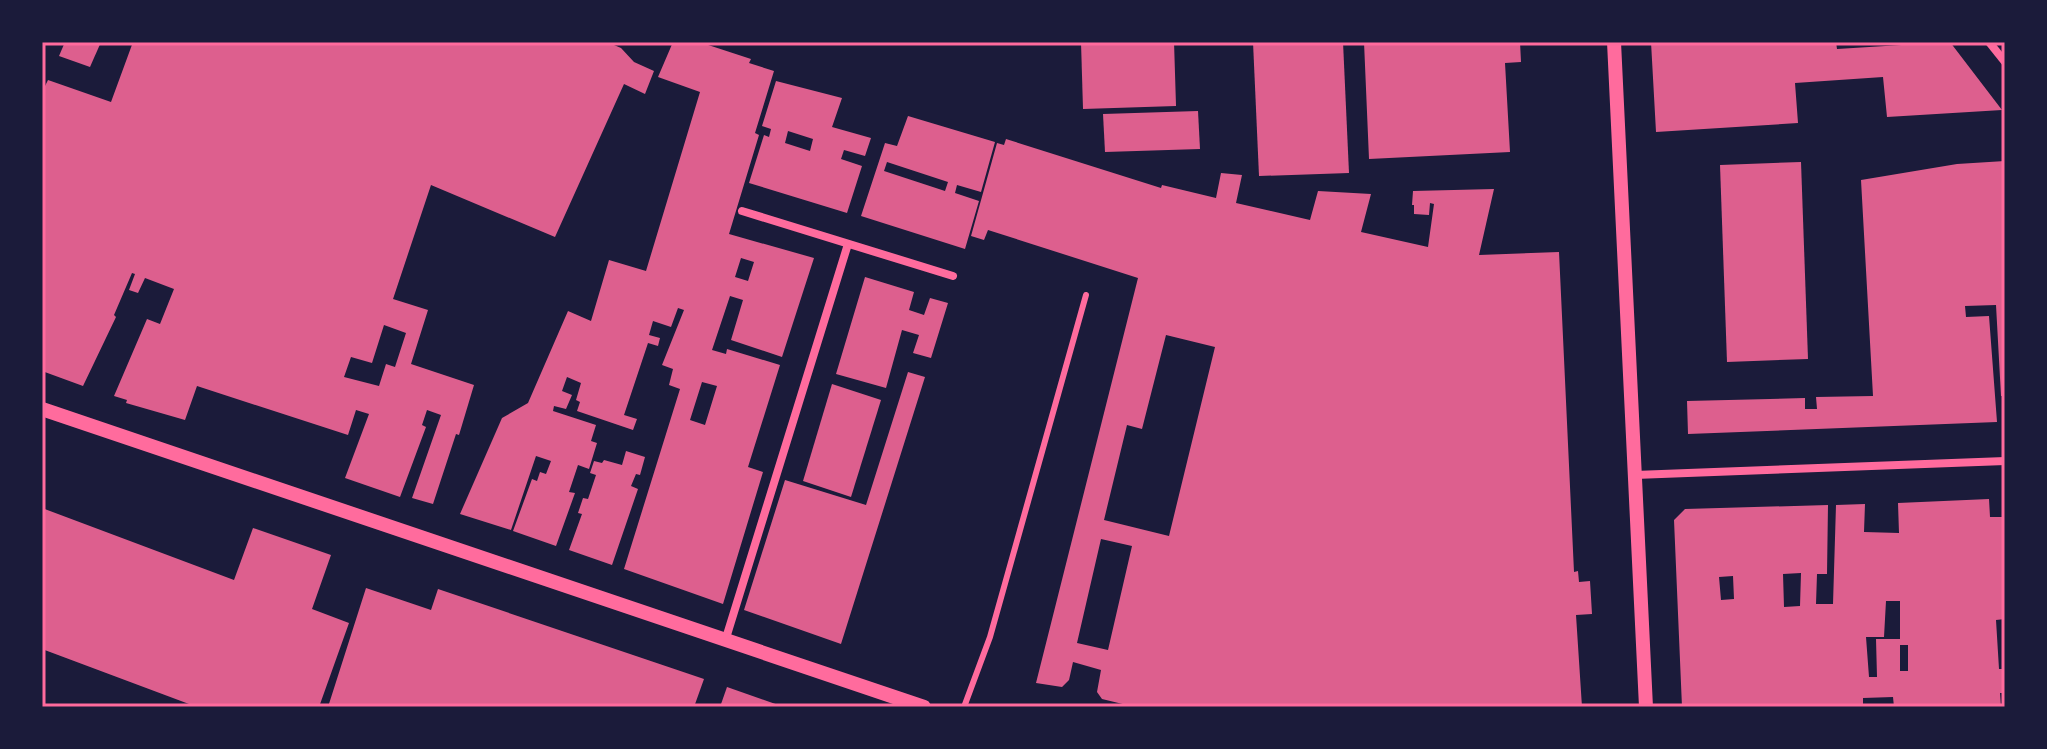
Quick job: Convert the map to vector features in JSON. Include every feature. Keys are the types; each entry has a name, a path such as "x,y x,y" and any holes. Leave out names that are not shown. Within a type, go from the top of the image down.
{"street":[{"path":"1614,42 1646,707"},
{"path":"1989,42 2005,62"},
{"path":"742,211 953,276"},
{"path":"726,638 848,244"},
{"path":"42,409 924,707"},
{"path":"1635,475 2005,461"}],"lane":[{"path":"964,707 990,637 1086,295"}],"building":[{"path":"65,42 101,42 90,67 59,56"},
{"path":"133,42 607,42 621,48 634,62 654,71 645,94 624,84 555,237 431,185 393,299 428,310 411,364 474,385 433,504 412,498 441,415 427,410 422,425 426,427 400,497 345,478 369,414 356,410 348,435 197,386 185,420 126,403 127,400 114,396 147,319 160,324 174,289 145,278 138,293 129,290 135,274 132,273 114,315 116,317 83,386 42,371 42,92 48,80 111,102","holes":["384,325 406,333 395,367 386,364 379,386 344,377 351,357 372,363"]},
{"path":"673,42 699,42 751,59 749,63 774,71 755,133 759,135 729,234 814,258 782,357 731,340 743,300 730,296 712,350 726,354 727,349 780,365 748,467 763,472 723,604 624,569 680,389 669,385 673,369 662,365 684,310 678,308 671,327 653,321 649,335 660,338 658,346 648,343 624,415 637,419 633,430 577,411 580,402 576,400 581,383 567,377 562,391 572,395 566,409 554,406 553,411 596,425 591,441 597,443 589,469 578,465 569,492 575,493 556,546 513,531 532,479 537,481 540,472 546,474 551,461 536,456 511,530 460,514 502,418 528,403 568,311 591,321 609,260 646,271 700,92 658,77","holes":["741,258 754,262 748,281 735,277","702,382 717,386 705,425 690,420"]},
{"path":"1081,42 1174,42 1176,106 1083,109"},
{"path":"1253,42 1343,42 1349,173 1259,176"},
{"path":"1364,42 1520,42 1521,62 1505,63 1510,152 1369,159"},
{"path":"1651,42 1836,42 1837,49 1950,42 2002,110 1887,117 1883,77 1795,83 1798,123 1656,132"},
{"path":"776,81 842,98 832,127 871,138 865,156 844,150 841,159 862,166 847,213 749,183 764,135 769,137 771,129 762,126","holes":["788,131 813,139 810,151 785,143"]},
{"path":"1198,111 1200,149 1105,152 1103,114"},
{"path":"908,116 995,142 981,192 957,185 955,193 979,201 965,249 861,216 885,143 897,146","holes":["887,162 948,182 945,191 884,171"]},
{"path":"1006,139 1161,188 1162,185 1216,198 1221,173 1242,175 1236,203 1310,220 1318,191 1371,194 1361,232 1428,247 1434,204 1430,203 1429,215 1414,214 1413,191 1494,189 1479,255 1559,252 1574,572 1578,571 1579,582 1590,581 1592,614 1576,615 1582,707 1135,707 1102,699 1097,692 1101,670 1073,662 1069,680 1062,687 1036,683 1138,278 988,230 984,240 971,236 997,143 1004,145","holes":["1166,335 1215,347 1169,536 1104,520 1127,425 1142,429","1101,539 1132,546 1108,650 1077,643"]},
{"path":"2005,161 2005,396 2001,396 1996,305 1965,306 1966,317 1989,316 1997,422 1688,434 1687,401 1805,398 1805,409 1817,409 1816,397 1873,396 1861,180 1957,164"},
{"path":"1801,162 1808,359 1727,362 1720,165"},
{"path":"865,277 914,292 909,310 924,315 930,298 948,303 931,358 913,353 919,335 902,330 886,388 836,374"},
{"path":"908,372 925,377 841,644 744,610 785,480 866,505"},
{"path":"832,384 881,400 851,497 803,481"},
{"path":"626,451 645,457 640,475 636,474 631,486 638,489 612,565 569,550 582,514 578,513 583,498 588,499 596,475 590,473 594,461 602,463 604,460 622,465"},
{"path":"1989,499 1990,517 2005,517 2005,619 1996,620 1999,669 2005,669 2005,693 2000,693 2001,707 1894,707 1893,697 1863,698 1863,707 1682,707 1674,520 1685,509 1828,505 1827,574 1817,574 1816,604 1833,604 1836,505 1865,504 1864,532 1899,533 1898,503","holes":["1801,573 1800,606 1784,607 1783,574","1733,576 1734,599 1721,600 1719,577","1886,601 1900,601 1900,639 1876,639 1877,677 1869,677 1866,637 1884,637","1900,645 1908,645 1908,671 1900,671"]},
{"path":"42,508 234,580 253,528 331,555 312,609 349,623 319,707 197,707 42,649"},
{"path":"366,588 431,610 438,589 704,679 694,707 328,707"},
{"path":"727,687 784,707 720,707"}]}
